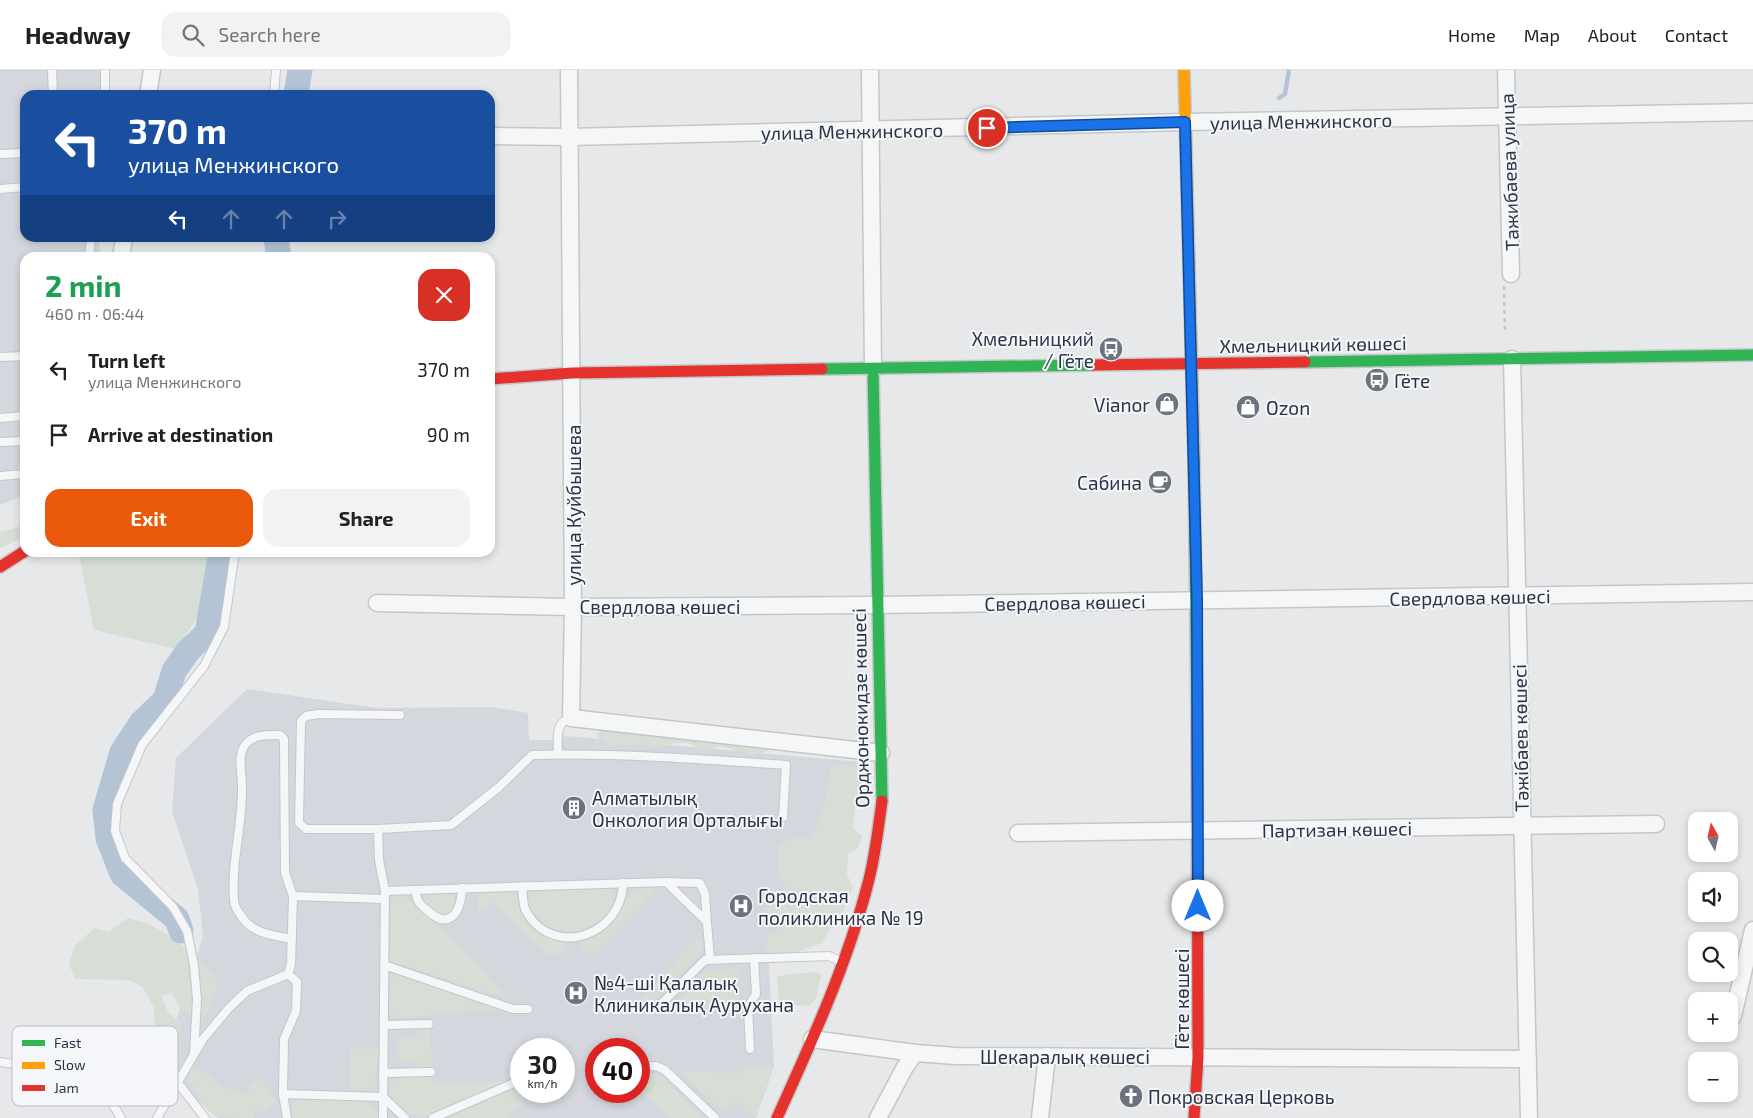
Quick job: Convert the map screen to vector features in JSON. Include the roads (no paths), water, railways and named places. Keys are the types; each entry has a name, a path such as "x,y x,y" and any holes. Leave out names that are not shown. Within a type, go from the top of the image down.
{"main road":[{"name":"Гёте көшесі","path":"1184,70 1197,600 1198,1057 1194,1118"},
{"name":"Хмельницкий көшесі","path":"495,379 572,373 873,370 1753,355"},
{"name":"Орджонокидзе көшесі","path":"777,1118 812,1039 864,898 876,841 882,798 873,370"},
{"path":"0,559 20,553"},
{"path":"0,567 20,554"}],"street":[{"path":"149,90 152,70"},
{"name":"улица Куйбышева","path":"569,70 573,607 571,718"},
{"path":"870,70 873,370"},
{"name":"Тажибаева улица","path":"1506,70 1511,274"},
{"name":"улица Менжинского","path":"495,136 570,137 1185,122 1507,118 1753,112"},
{"name":"Тәжібаев көшесі","path":"1512,359 1519,596 1521,827 1529,1118"},
{"name":"Свердлова көшесі","path":"377,603 573,607 877,605 1753,592"},
{"path":"571,718 882,753"},
{"name":"Партизан көшесі","path":"1018,832 1656,824"},
{"path":"1738,994 1753,930"},
{"name":"Шекаралық көшесі","path":"812,1039 915,1053 956,1056 1528,1059"},
{"path":"878,1118 904,1067 915,1053"},
{"path":"1040,1118 1047,1056"}],"lane":[{"path":"52,70 53,90"},
{"path":"105,70 105,90"},
{"path":"274,90 276,70"},
{"path":"0,154 20,153"},
{"path":"0,188 20,187"},
{"path":"0,357 20,356"},
{"path":"0,418 20,416"},
{"path":"0,442 20,441"},
{"path":"0,476 20,474"},
{"path":"194,1057 196,1000 194,965 187,931 173,907 125,858 115,831 117,804 142,745 204,666 224,627 234,557"},
{"path":"400,715 318,714 306,716 301,721 299,823 306,829 378,829 450,825 499,787 532,755 558,754 626,754 786,765 783,817"},
{"path":"558,754 559,726 564,720 571,718"},
{"path":"288,974 291,964 292,938 293,896 285,874 284,739 280,735 261,735 247,742 240,757 242,787 233,878 234,903 242,917 252,928 269,935 292,938"},
{"path":"378,829 379,860 385,895 383,1118"},
{"path":"293,896 385,895 416,890 522,886 666,882 700,883 705,894 710,959"},
{"path":"666,882 707,922"},
{"path":"522,886 527,913 552,934 576,937 590,934 607,922 623,894 623,883"},
{"path":"416,890 419,903 437,919 443,921 449,920 456,912 462,888"},
{"path":"628,1009 652,1008 661,1004 700,964 710,959 829,956 841,961"},
{"path":"750,1049 748,1007 756,994 754,958"},
{"path":"384,965 513,1009 528,1010"},
{"path":"205,1118 178,1083 208,1033 229,1008 247,991 288,974"},
{"path":"287,1118 283,1094 284,1040 296,1012 297,982 288,974"},
{"path":"384,1025 429,1024"},
{"path":"650,1066 656,1066 665,1070 715,1118"},
{"path":"383,1073 432,1072"},
{"path":"433,1118 510,1085"},
{"path":"283,1094 383,1097 405,1118"},
{"path":"113,1106 121,1118"},
{"path":"158,1118 165,1106"}],"waterway":[{"path":"297,90 300,70"},
{"path":"1279,98 1285,94 1289,70"},
{"path":"277,242 278,252"},
{"path":"181,931 177,919 122,874 108,838 105,810 122,752 141,723 165,700 174,671 188,651 207,633 220,557"}],"place":[{"name":"Хмельницкий / Гёте","path":"1111,349"},
{"name":"Гёте","path":"1377,380"},
{"name":"Vianor","path":"1167,404"},
{"name":"Ozon","path":"1248,407"},
{"name":"Сабина","path":"1160,482"},
{"name":"Алматылық Онкология Орталығы","path":"574,808"},
{"name":"Городская поликлиника № 19","path":"741,906"},
{"name":"№4-ші Қалалық Клиникалық Аурухана","path":"576,993"},
{"name":"Покровская Церковь","path":"1131,1096"}]}
